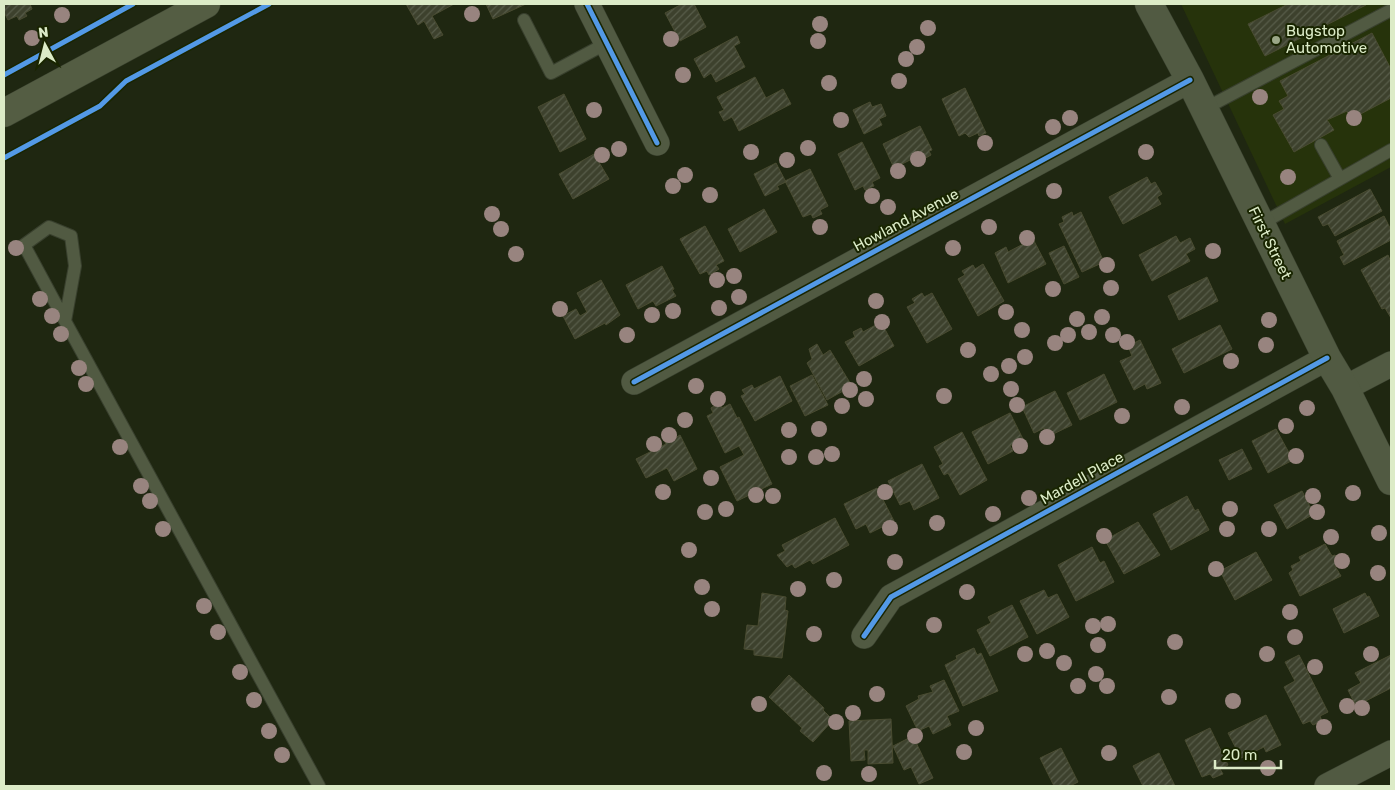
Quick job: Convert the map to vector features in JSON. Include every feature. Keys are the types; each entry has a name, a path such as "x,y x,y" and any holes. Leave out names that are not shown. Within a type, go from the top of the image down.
{"main road":[{"path":"4,113 206,4"}],"street":[{"path":"587,4 657,143"},
{"name":"First Street","path":"1148,4 1190,80 1327,358 1345,388 1391,481"},
{"name":"Howland Avenue","path":"634,382 1190,80"},
{"name":"Mardell Place","path":"864,636 891,597 1327,358"},
{"path":"1345,388 1391,364"},
{"path":"1327,786 1391,753"}],"lane":[{"path":"1204,109 1391,10"},
{"path":"524,20 551,73 607,43"},
{"path":"1321,145 1340,180"},
{"path":"1261,224 1391,150"},
{"path":"65,321 75,266 71,236 49,227 24,245 65,321 319,786"}],"shaded area":[{"path":"1181,4 1391,4 1391,167 1285,224"}],"building":[{"path":"4,4 30,4 32,9 25,13 27,16 19,20 17,16 8,20 4,12"},
{"path":"406,4 454,4 432,16 443,35 434,39 424,21 418,25"},
{"path":"486,4 526,4 493,19"},
{"path":"682,4 694,4 706,27 680,41 665,13"},
{"name":"Bugstop Automotive","path":"1288,4 1366,5 1265,56 1248,24"},
{"path":"1372,33 1391,69 1391,98 1351,119 1347,111 1327,120 1334,130 1294,152 1273,115 1284,109 1279,101 1288,96 1280,81"},
{"path":"737,36 740,43 734,46 745,67 716,82 711,73 704,78 694,59"},
{"path":"755,77 766,98 783,89 791,104 739,131 732,117 724,121 719,112 724,110 717,97"},
{"path":"965,88 986,133 979,136 978,133 969,137 965,133 959,136 942,99"},
{"path":"564,94 586,139 560,152 538,107"},
{"path":"870,102 872,107 881,104 886,116 879,119 882,125 864,134 853,110"},
{"path":"920,126 932,150 929,151 931,155 922,160 920,155 894,168 883,144"},
{"path":"862,142 880,178 872,182 874,186 865,190 863,186 855,190 838,154"},
{"path":"594,154 609,179 573,199 559,174"},
{"path":"776,163 786,182 777,186 779,189 765,196 754,174"},
{"path":"810,169 828,206 820,210 822,214 813,218 811,214 803,217 785,181"},
{"path":"1147,177 1151,184 1155,182 1162,194 1157,197 1161,204 1123,224 1109,197"},
{"path":"1370,189 1382,211 1335,236 1328,224 1323,226 1318,217"},
{"path":"764,209 777,232 740,252 728,229"},
{"path":"1072,212 1073,216 1081,212 1104,262 1082,272 1059,224 1064,222 1062,217"},
{"path":"1384,216 1391,230 1391,240 1344,265 1340,257 1344,255 1337,241"},
{"path":"705,226 724,261 716,265 719,269 709,275 707,271 700,274 680,239"},
{"path":"1176,236 1180,243 1190,238 1195,249 1186,254 1190,261 1152,281 1139,255"},
{"path":"1033,239 1046,264 1008,283 995,253 1006,247 1008,252"},
{"path":"1064,246 1079,277 1064,284 1049,253"},
{"path":"1388,255 1391,262 1391,318 1385,308 1382,309 1361,270"},
{"path":"983,264 1004,301 978,316 958,279 965,275 962,271 973,265 975,269"},
{"path":"662,266 676,296 656,306 653,301 638,309 626,285"},
{"path":"1207,277 1218,301 1179,320 1168,296"},
{"path":"601,280 620,315 606,325 605,323 575,339 563,316 576,309 580,316 587,312 577,293"},
{"path":"922,293 924,297 932,293 952,329 927,343 907,307 915,303 912,299"},
{"path":"881,322 894,346 859,366 845,342 855,337 853,332 861,328 863,332"},
{"path":"1220,325 1232,349 1184,373 1172,349"},
{"path":"1140,340 1161,383 1147,389 1145,384 1134,390 1120,361 1132,356 1128,346"},
{"path":"817,344 823,355 830,350 852,386 827,400 807,363 812,359 809,349"},
{"path":"1104,374 1117,402 1080,420 1067,393"},
{"path":"812,375 828,405 805,416 790,386"},
{"path":"780,376 792,401 755,421 741,396 745,394 742,390 752,385 754,389"},
{"path":"1055,391 1072,425 1049,436 1044,428 1034,433 1022,407"},
{"path":"719,403 722,408 730,404 737,418 739,417 772,484 737,501 720,467 744,455 739,446 725,453 707,416 713,413 711,408"},
{"path":"1010,413 1023,439 1010,446 1013,451 988,464 972,432"},
{"path":"1276,429 1293,460 1268,473 1252,441"},
{"path":"962,432 987,480 960,495 948,473 944,475 939,466 943,464 934,447"},
{"path":"674,435 675,438 680,435 697,469 674,481 667,468 646,478 636,459 666,444 664,440"},
{"path":"1242,449 1252,469 1229,480 1219,460"},
{"path":"922,464 939,498 914,510 910,501 900,505 888,481"},
{"path":"877,488 894,521 870,533 866,524 856,529 844,504"},
{"path":"1302,491 1314,514 1287,529 1274,505"},
{"path":"1187,496 1195,511 1198,509 1209,530 1171,550 1153,514"},
{"path":"835,518 849,545 813,564 810,560 795,568 792,564 787,567 777,555 785,551 782,545"},
{"path":"1138,522 1160,555 1124,574 1105,540"},
{"path":"1325,544 1332,556 1335,555 1339,564 1335,566 1341,576 1300,596 1289,573 1293,570 1291,566 1301,561 1299,557"},
{"path":"1092,547 1100,563 1104,561 1114,582 1076,601 1058,565"},
{"path":"1256,552 1272,580 1235,600 1220,571"},
{"path":"1044,590 1048,598 1057,594 1069,617 1037,634 1020,601"},
{"path":"762,593 786,597 785,610 788,611 782,658 754,655 754,650 744,649 747,625 758,626"},
{"path":"1365,593 1367,597 1369,596 1379,616 1344,633 1333,609"},
{"path":"1012,605 1028,637 990,656 977,630 991,623 988,617"},
{"path":"974,648 977,655 981,653 998,691 963,706 945,665 957,659 956,656"},
{"path":"1299,655 1328,712 1320,716 1322,721 1313,725 1310,721 1303,724 1284,687 1295,681 1285,662"},
{"path":"1391,655 1391,688 1356,706 1348,690 1361,683 1355,673"},
{"path":"789,675 824,708 823,710 833,720 813,742 800,731 802,728 769,697"},
{"path":"944,680 959,711 947,716 951,725 933,734 929,726 918,731 906,706 919,699 918,696 933,692 930,686"},
{"path":"1266,715 1281,745 1266,752 1264,747 1241,758 1228,733"},
{"path":"891,719 893,763 868,764 868,750 864,750 865,760 851,761 849,721"},
{"path":"1210,728 1228,765 1220,769 1223,774 1213,778 1210,774 1202,777 1185,740"},
{"path":"913,736 933,778 919,784 911,767 904,770 893,746"},
{"path":"1061,748 1078,782 1070,786 1054,786 1040,758"},
{"path":"1159,753 1175,786 1143,786 1133,766"}],"cycle path":[{"path":"4,75 133,4"},
{"path":"4,158 100,106 126,81 269,4"},
{"path":"587,4 657,143"},
{"path":"634,382 1190,80"},
{"path":"864,636 891,597 1327,358"}],"place":[{"name":"Bugstop Automotive","path":"1276,40"}]}
